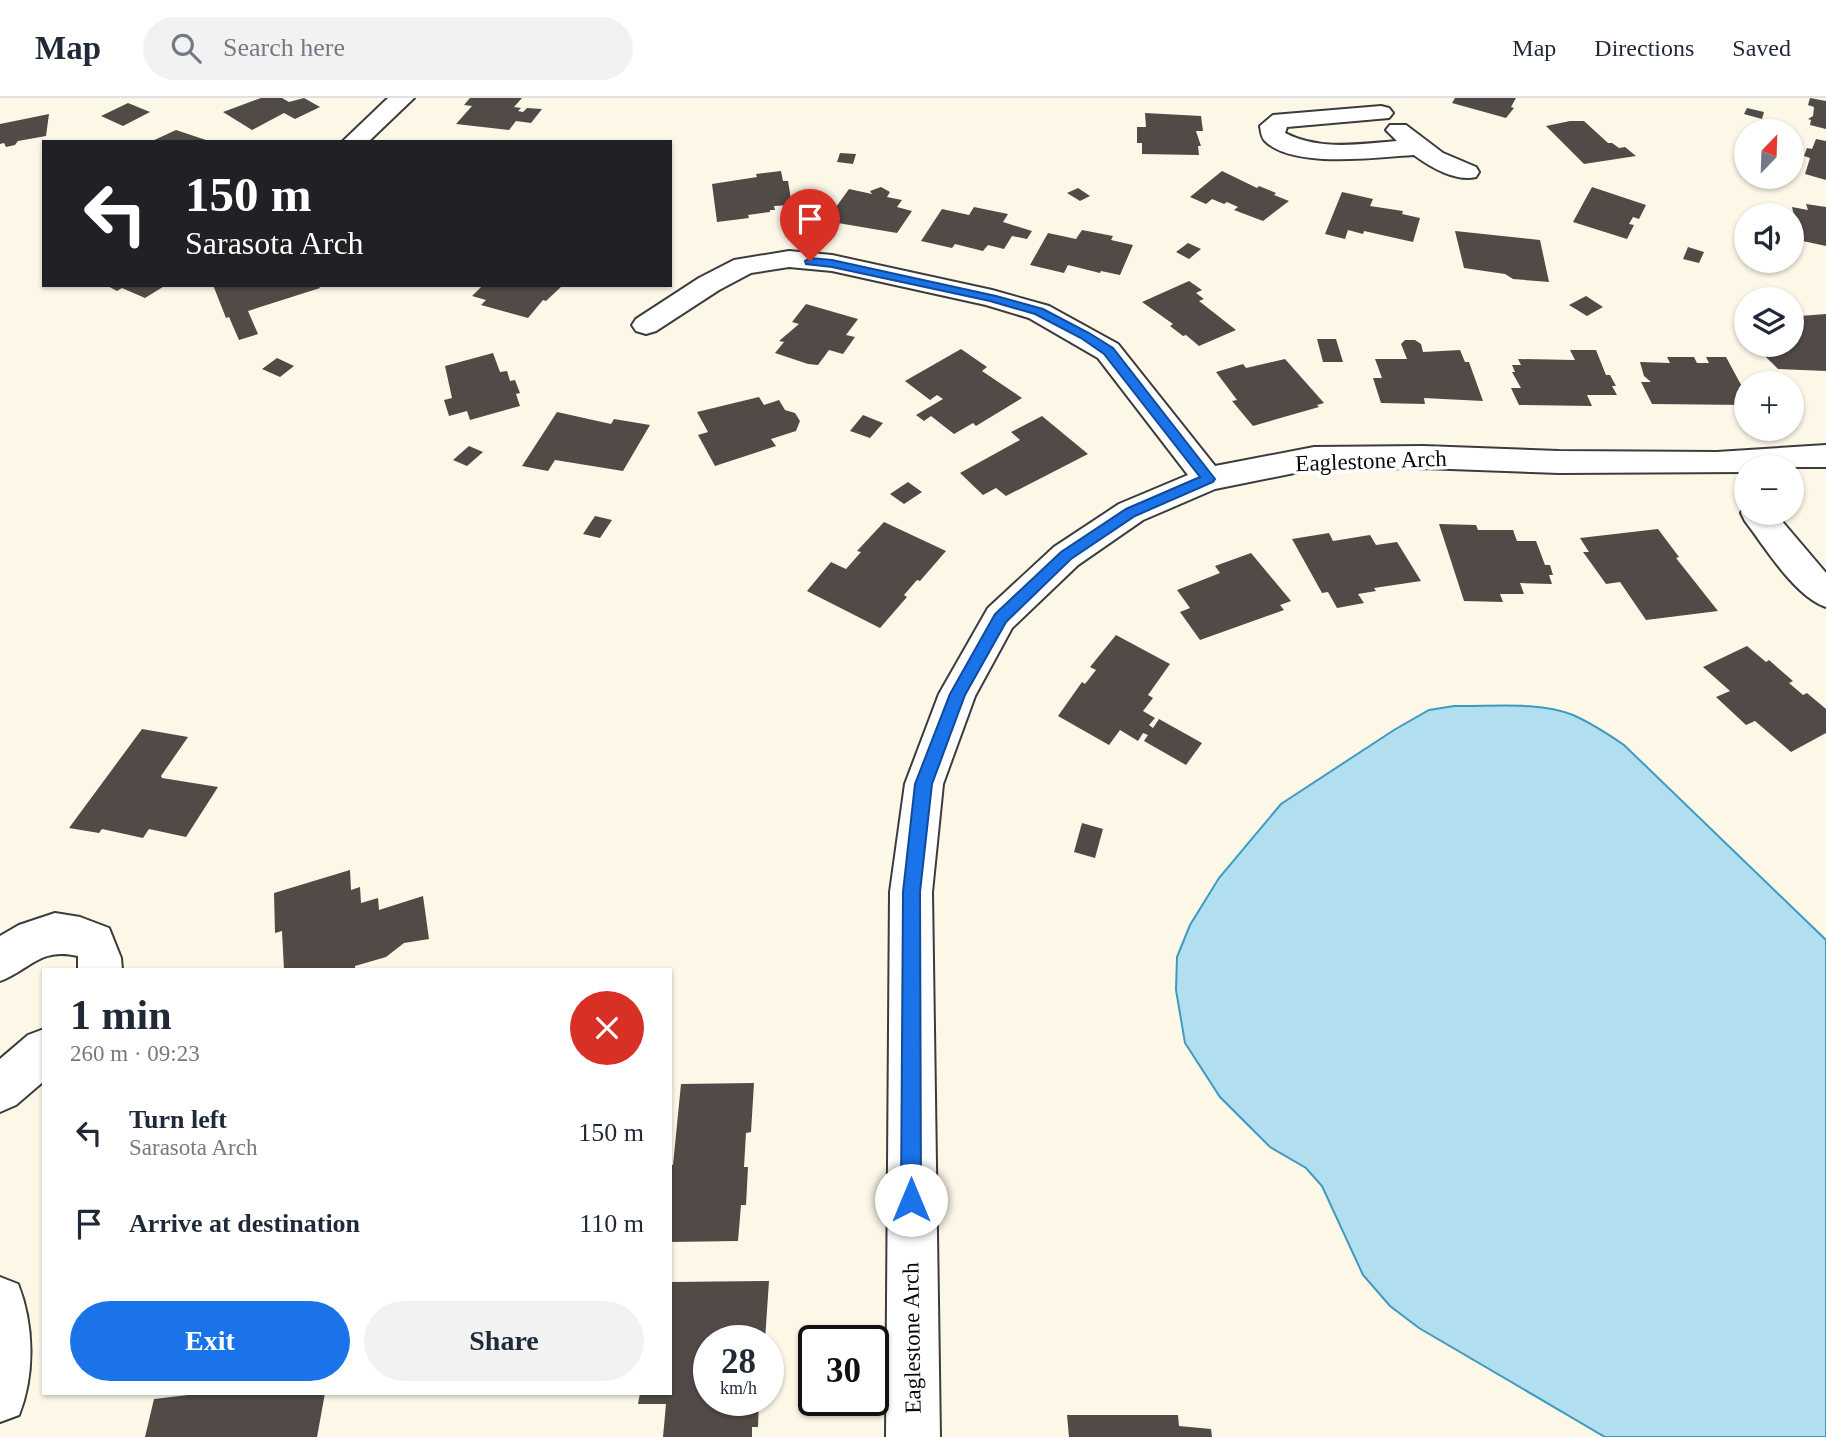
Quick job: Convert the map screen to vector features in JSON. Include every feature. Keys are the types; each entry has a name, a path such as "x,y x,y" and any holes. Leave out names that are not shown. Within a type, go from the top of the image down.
{"street":[{"path":"356,140 402,98"},
{"path":"1418,147 1307,151 1286,146 1273,137 1272,127 1281,120 1375,105 1418,147 1434,158 1467,172"},
{"path":"646,325 709,284 744,266 789,260 832,263 992,298 1039,312 1108,351 1208,479"},
{"name":"Eaglestone Arch","path":"913,1437 911,892 923,784 957,694 1000,618 1066,556 1130,512 1208,479 1314,458 1423,457 1559,462 1717,463 1826,456"},
{"path":"1717,463 1734,485"},
{"path":"1766,525 1802,570 1826,594"},
{"path":"0,961 37,937 55,931 75,933 94,942 100,958 100,968"},
{"path":"0,1089 42,1053"},
{"path":"0,1302 5,1356 0,1396"}],"water":[{"path":"1454,706 1545,708 1573,715 1606,733 1624,745 1826,940 1826,1437 1605,1437 1419,1328 1390,1306 1363,1275 1322,1186 1306,1168 1270,1147 1220,1097 1185,1043 1176,990 1177,957 1190,925 1219,878 1281,804 1429,710"}],"building":[{"path":"261,98 282,98 289,102 304,98 320,107 295,119 284,113 252,130 223,112"},
{"path":"470,98 522,98 514,107 521,108 518,111 523,112 527,108 542,109 531,123 516,121 509,130 456,124 472,106 464,105"},
{"path":"1455,98 1516,98 1511,107 1514,108 1506,118 1452,103"},
{"path":"1810,98 1826,101 1826,129 1810,125 1811,120 1808,119 1813,116 1814,107 1808,105"},
{"path":"128,103 150,112 123,126 101,116"},
{"path":"1747,108 1764,112 1762,119 1744,114"},
{"path":"1145,113 1201,116 1203,131 1196,131 1201,146 1198,146 1199,155 1142,154 1142,143 1137,143 1137,127 1146,127"},
{"path":"49,114 46,136 18,141 15,145 6,147 4,143 0,144 0,124"},
{"path":"1584,121 1608,143 1619,148 1625,147 1636,156 1584,164 1546,126"},
{"path":"176,130 206,140 154,140"},
{"path":"1816,139 1826,141 1826,180 1805,174 1810,158 1804,156 1807,148 1812,149"},
{"path":"840,153 856,154 853,164 837,162"},
{"path":"781,171 783,181 788,181 792,205 774,206 775,210 748,215 749,218 717,222 712,184"},
{"path":"1222,171 1289,201 1263,221 1234,210 1238,207 1227,202 1224,204 1212,199 1206,204 1190,197"},
{"path":"881,187 890,192 887,197 902,200 897,207 912,211 897,233 826,221 849,189 872,194 870,191"},
{"path":"1592,187 1646,205 1639,219 1633,217 1629,224 1634,225 1627,239 1573,222"},
{"path":"1078,188 1090,196 1080,201 1067,193"},
{"path":"1342,192 1373,199 1370,206 1403,211 1402,214 1420,218 1413,242 1364,231 1363,234 1348,230 1345,239 1325,234"},
{"path":"1806,204 1826,207 1826,246 1804,241 1804,209 1808,210"},
{"path":"974,207 1008,214 1003,222 1032,231 1027,239 1012,236 1004,249 988,245 983,251 955,244 952,248 921,241 942,209 969,215"},
{"path":"1082,230 1113,236 1111,240 1133,245 1120,275 1068,265 1064,273 1030,265 1048,233 1076,239"},
{"path":"1455,231 1540,240 1549,282 1513,279 1505,274 1464,268"},
{"path":"1188,243 1201,249 1189,259 1176,252"},
{"path":"1688,247 1704,252 1699,263 1683,259"},
{"path":"1189,281 1202,290 1196,293 1204,299 1199,301 1236,330 1199,346 1142,302"},
{"path":"110,287 163,287 145,298 122,288 117,291"},
{"path":"214,287 320,288 248,311 258,334 239,340 229,317 226,318"},
{"path":"481,287 561,287 546,301 543,300 528,318 481,305 486,300 472,296"},
{"path":"1586,296 1603,307 1587,316 1569,305"},
{"path":"806,304 858,319 846,335 855,337 843,354 829,350 818,365 775,353 784,342 779,341 799,324 792,322"},
{"path":"1826,314 1826,371 1778,369 1766,357 1804,357 1804,316"},
{"path":"1317,339 1336,339 1343,362 1323,362"},
{"path":"1405,340 1415,340 1421,344 1423,352 1460,350 1465,362 1469,362 1483,401 1424,398 1425,404 1381,403 1373,378 1382,378 1375,359 1407,359 1401,344"},
{"path":"961,349 987,367 982,371 1022,398 976,426 973,423 954,434 931,416 924,421 916,415 943,399 937,395 930,400 905,381"},
{"path":"1570,350 1596,350 1606,375 1610,375 1616,386 1612,386 1617,395 1587,395 1592,406 1519,405 1511,388 1521,388 1512,372 1515,372 1512,365 1521,365 1518,359 1575,360"},
{"path":"493,353 500,372 507,371 510,381 515,380 520,393 516,394 520,406 470,420 467,411 449,416 444,400 452,398 445,366"},
{"path":"1667,357 1694,357 1697,363 1709,363 1706,357 1726,357 1734,372 1734,405 1652,404 1641,382 1651,382 1644,376 1640,362 1670,363"},
{"path":"277,358 294,366 280,377 262,369"},
{"path":"1285,359 1324,403 1317,405 1319,407 1253,426 1232,401 1237,400 1216,372 1243,364 1246,368"},
{"path":"759,397 764,405 779,400 785,410 795,413 800,421 796,431 771,439 776,446 715,466 698,435 708,432 697,412"},
{"path":"557,412 611,424 614,419 650,425 623,471 555,460 548,471 522,466"},
{"path":"863,415 883,423 870,438 850,431"},
{"path":"1042,416 1088,454 1006,496 996,488 983,495 960,473 1020,440 1011,432"},
{"path":"469,446 483,452 467,466 453,460"},
{"path":"908,482 922,492 904,504 890,494"},
{"path":"595,516 612,520 600,538 583,534"},
{"path":"884,522 946,551 904,595 907,597 880,628 807,591 831,562 846,569 861,552 857,551"},
{"path":"1439,524 1476,525 1478,530 1513,530 1517,541 1536,541 1545,565 1550,565 1552,584 1520,583 1524,594 1500,594 1503,602 1464,601"},
{"path":"1658,529 1679,557 1676,558 1718,611 1646,620 1620,582 1606,584 1583,552 1589,552 1580,538"},
{"path":"1329,533 1333,541 1370,535 1376,545 1397,542 1421,581 1374,588 1376,591 1358,594 1364,603 1337,608 1328,592 1322,593 1292,539"},
{"path":"1251,553 1291,601 1280,605 1284,610 1200,640 1180,612 1190,608 1177,590 1220,573 1215,566"},
{"path":"1116,635 1170,664 1148,695 1153,698 1143,711 1155,718 1149,725 1153,728 1159,719 1202,743 1186,765 1144,741 1148,735 1143,733 1138,741 1120,730 1109,745 1058,716 1082,682 1085,684 1096,670 1090,667"},
{"path":"1747,646 1766,662 1769,660 1793,681 1789,683 1803,695 1807,693 1826,709 1826,733 1791,752 1755,721 1746,725 1716,697 1730,691 1703,667"},
{"path":"142,729 188,737 162,778 218,787 186,837 149,829 143,838 102,829 99,833 69,828"},
{"path":"1082,823 1103,829 1095,858 1074,852"},
{"path":"350,870 351,890 360,887 361,903 378,898 379,910 423,896 429,939 404,943 386,957 355,968 284,968 282,931 275,933 274,893"},
{"path":"754,1083 751,1132 746,1133 746,1205 741,1205 738,1241 672,1242 672,1165 681,1084"},
{"path":"769,1281 766,1325 693,1325 693,1416 758,1416 758,1427 752,1427 752,1437 663,1437 666,1404 638,1404 640,1395 672,1395 672,1282"},
{"path":"188,1395 325,1395 317,1437 145,1437 154,1399"},
{"path":"1067,1415 1178,1415 1179,1426 1211,1429 1212,1437 1069,1437"}],"route":[{"path":"810,261 832,263 992,298 1039,312 1085,335 1108,351 1208,479 1130,512 1066,556 1000,618 957,694 923,784 911,892 911,1200"}]}
